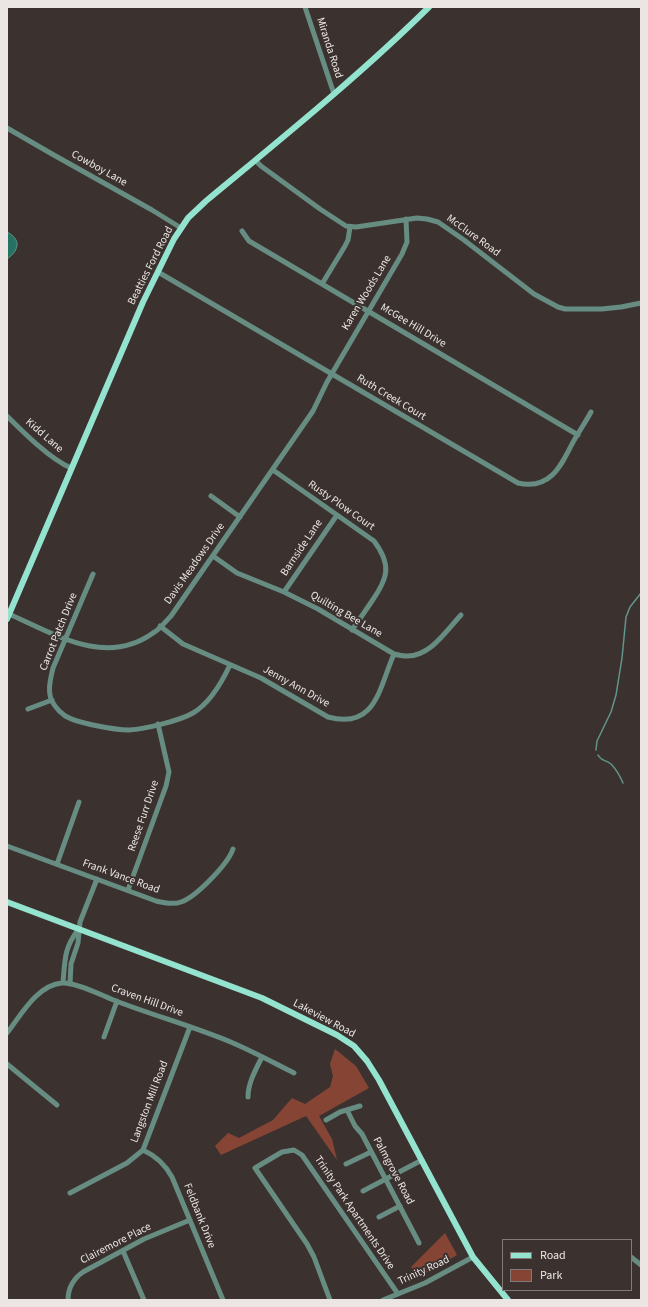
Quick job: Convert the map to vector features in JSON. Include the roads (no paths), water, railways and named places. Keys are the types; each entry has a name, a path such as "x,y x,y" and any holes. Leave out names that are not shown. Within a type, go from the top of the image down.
{"main road":[{"name":"Beatties Ford Road","path":"8,617 128,334 181,228 195,210 334,94 429,7"},
{"name":"Lakeview Road","path":"7,902 262,998 337,1035 354,1046 367,1061 379,1080 473,1258 508,1300"}],"street":[{"name":"Miranda Road","path":"305,7 334,94"},
{"name":"Cowboy Lane","path":"7,128 181,228"},
{"path":"255,160 261,166 341,224 350,227 345,246 322,284"},
{"name":"McClure Road","path":"350,227 406,219 427,219 442,224 534,294 558,307 565,309 602,309 641,303"},
{"name":"Karen Woods Lane","path":"331,374 405,247 407,234 406,219"},
{"name":"McGee Hill Drive","path":"242,231 249,241 578,435"},
{"name":"Ruth Creek Court","path":"158,272 511,480 521,484 541,482 553,475 561,465 591,412"},
{"name":"Davis Meadows Drive","path":"8,617 66,640 92,648 120,647 131,644 152,634 171,616 273,470 312,411 331,374"},
{"name":"Kidd Lane","path":"7,416 60,463 71,468"},
{"name":"Rusty Plow Court","path":"273,470 374,541 382,551 386,565 386,578 352,630"},
{"path":"211,496 240,517"},
{"name":"Barnside Lane","path":"284,592 337,515"},
{"name":"Quilting Bee Lane","path":"213,556 237,573 284,592 318,609 394,654 406,656 416,655 426,651 461,615"},
{"name":"Carrot Patch Drive","path":"52,700 50,696 49,684 53,668 93,574"},
{"name":"Jenny Ann Drive","path":"160,626 183,644 261,678 328,717 348,720 367,713 373,704 394,654"},
{"path":"28,709 52,700 64,715 77,721 120,730 130,730 180,720 195,712 208,701 230,665"},
{"name":"Reese Furr Drive","path":"128,890 166,786 169,772 158,724"},
{"path":"57,864 79,802"},
{"name":"Frank Vance Road","path":"7,846 156,901 166,903 180,902 194,894 223,865 234,849"},
{"path":"70,984 71,964 78,942 79,929 97,879"},
{"path":"63,983 65,955 70,940 79,929"},
{"name":"Craven Hill Drive","path":"7,1033 38,995 47,988 63,983 87,989 234,1044 294,1073"},
{"path":"104,1037 117,1001"},
{"name":"Langston Mill Road","path":"70,1193 127,1163 143,1150 190,1027"},
{"path":"248,1098 253,1075 262,1057"},
{"path":"7,1064 57,1105"},
{"path":"326,1120 347,1110 360,1106"},
{"name":"Palmgrove Road","path":"347,1110 355,1126 362,1134 419,1243"},
{"name":"Feldbank Drive","path":"143,1150 159,1160 172,1176 223,1300"},
{"name":"Trinity Park Apartments Drive","path":"330,1300 314,1257 307,1244 254,1168 282,1152 294,1150 302,1155 398,1294"},
{"path":"346,1164 371,1152"},
{"path":"363,1191 422,1160"},
{"path":"379,1218 400,1206"},
{"name":"Clairemore Place","path":"68,1300 70,1287 79,1275 123,1250 158,1233 190,1220"},
{"path":"123,1250 144,1300"},
{"name":"Trinity Road","path":"383,1300 425,1283 473,1258"},
{"path":"632,1258 641,1265"}],"waterway":[{"path":"596,750 597,741 611,712 616,695 622,658 626,617 630,607 641,593"},
{"path":"598,755 601,759 609,762 613,766 623,783"}]}
